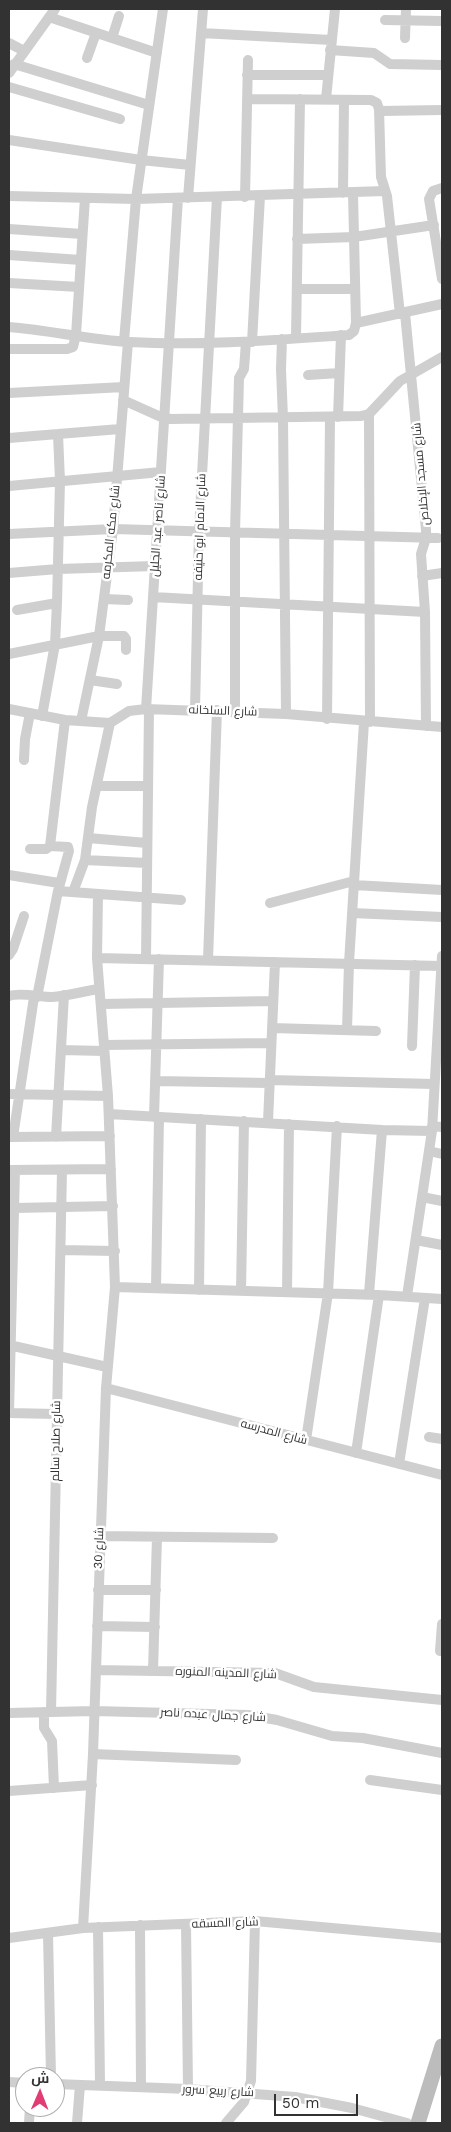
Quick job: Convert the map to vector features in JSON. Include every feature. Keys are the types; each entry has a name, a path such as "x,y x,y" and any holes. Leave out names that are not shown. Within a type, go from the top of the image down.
{"street":[{"name":"شارع مكه المكرمه","path":"81,720 99,636 113,529 136,199 163,9"},
{"name":"شارع ناصر عبد الجليل","path":"146,959 148,709 168,344 183,198 190,165 203,9"},
{"path":"326,99 335,9"},
{"path":"405,38 406,9"},
{"path":"9,73 52,13 96,33 156,53"},
{"path":"112,38 119,16"},
{"path":"384,20 442,21"},
{"path":"87,58 96,33"},
{"path":"201,33 331,45 374,53 390,64 442,65"},
{"path":"9,43 24,51"},
{"path":"245,196 248,60"},
{"path":"14,64 149,105"},
{"path":"247,75 328,75"},
{"path":"9,87 120,118"},
{"path":"247,99 375,101 382,111 442,110"},
{"path":"296,337 300,99"},
{"path":"344,100 348,193 354,237 354,328"},
{"name":"شارع مسجد الإخلاص","path":"379,109 381,177 392,231 412,373 426,538 421,554 425,612 426,726"},
{"path":"9,140 141,160 190,165"},
{"path":"442,188 433,191 429,199 442,279"},
{"path":"9,196 136,199 385,191"},
{"path":"235,711 235,533 239,378 244,368 249,342 260,196"},
{"name":"شارع الامام ابو حنيفه","path":"195,710 198,531 217,197"},
{"path":"9,349 68,349 72,347 76,335 85,198"},
{"path":"297,239 354,237 434,226"},
{"path":"9,229 82,234"},
{"path":"9,255 81,260"},
{"path":"9,283 79,287"},
{"path":"297,289 355,289"},
{"path":"9,327 126,342 210,344 249,342 340,335 354,328 403,313 442,304"},
{"path":"327,719 328,606 334,417 339,373 340,335"},
{"path":"282,338 286,714"},
{"path":"123,400 164,418 361,416 369,414 390,390 412,373 442,357"},
{"path":"308,375 339,373"},
{"path":"9,393 124,387"},
{"path":"347,1030 352,913 367,722 370,609 369,414"},
{"path":"9,438 120,430"},
{"path":"42,716 55,644 58,603 60,481 58,434"},
{"path":"9,486 161,472"},
{"path":"9,534 59,530 113,529 438,538"},
{"path":"9,573 58,569 155,566"},
{"path":"422,576 442,573"},
{"path":"153,597 425,612"},
{"path":"104,599 128,600"},
{"path":"17,610 58,603"},
{"path":"9,654 99,636 124,636 126,639 126,650"},
{"path":"90,680 116,684"},
{"path":"9,709 65,720 110,722 85,860 73,892"},
{"name":"شارع السلخانه","path":"110,722 129,711 148,709 217,710 442,727"},
{"path":"208,960 217,710"},
{"path":"24,760 25,740 30,713"},
{"path":"50,846 65,720"},
{"path":"97,786 148,786"},
{"path":"88,838 147,843"},
{"path":"30,849 64,846 68,847 69,851 58,887 14,1094 11,1137 110,1136"},
{"path":"85,860 147,863"},
{"path":"9,876 73,892 181,900"},
{"path":"270,903 354,883 442,890"},
{"path":"56,1414 9,1412 14,1208 12,1170 111,1169 108,1096 99,989 98,894"},
{"path":"352,913 442,917"},
{"path":"9,954 13,950 13,933 24,916"},
{"path":"98,958 414,965 442,960 439,1064 434,1084 435,1128 429,1151 408,1296"},
{"path":"156,1288 157,1117 155,1081 159,959"},
{"path":"268,1122 275,962"},
{"path":"412,1046 414,965"},
{"path":"9,996 18,994 36,997 64,995 99,989"},
{"path":"56,1137 64,995"},
{"path":"101,1004 273,1001"},
{"path":"272,1028 376,1031"},
{"path":"60,1050 156,1045 271,1043"},
{"path":"155,1081 434,1084"},
{"path":"14,1094 108,1096"},
{"path":"109,1114 382,1130 435,1128"},
{"path":"199,1290 201,1119"},
{"path":"241,1291 244,1121"},
{"path":"287,1292 289,1124"},
{"path":"306,1440 328,1293 337,1126"},
{"path":"356,1453 374,1294 382,1130"},
{"path":"429,1151 442,1154"},
{"name":"شارع 30","path":"83,1928 92,1785 106,1388 115,1287 111,1169"},
{"name":"شارع صلاح سالم","path":"54,1788 52,1742 44,1728 48,1712 62,1170"},
{"path":"422,1197 442,1201"},
{"path":"14,1208 113,1206"},
{"path":"416,1240 442,1245"},
{"path":"61,1250 115,1251"},
{"path":"115,1287 374,1294 442,1299"},
{"path":"399,1464 425,1298"},
{"path":"10,1346 108,1367"},
{"name":"شارع المدرسه","path":"106,1388 442,1475"},
{"path":"429,1437 442,1439"},
{"path":"100,1536 273,1538"},
{"path":"154,1671 157,1537"},
{"path":"98,1590 156,1590"},
{"path":"440,1651 442,1624"},
{"path":"97,1626 154,1627"},
{"name":"شارع المدينه المنوره","path":"96,1670 281,1674 303,1684 320,1688 442,1700"},
{"name":"شارع جمال عبده ناصر","path":"9,1713 94,1711 263,1716 332,1736 363,1738 442,1753"},
{"path":"93,1754 236,1760"},
{"path":"370,1780 442,1790"},
{"path":"9,1791 92,1785"},
{"path":"226,2123 238,2110 248,2092 251,2070 255,1921"},
{"name":"شارع المسقه","path":"9,1938 83,1928 255,1921 442,1938"},
{"path":"186,1924 188,2089"},
{"path":"140,1925 141,2087"},
{"path":"98,1927 100,2085"},
{"path":"48,1933 51,2067"},
{"path":"418,2123 442,2046"},
{"name":"شارع ربيع سرور","path":"65,2084 248,2092 295,2097 352,2108 407,2123"},
{"path":"77,2123 80,2085"}]}
